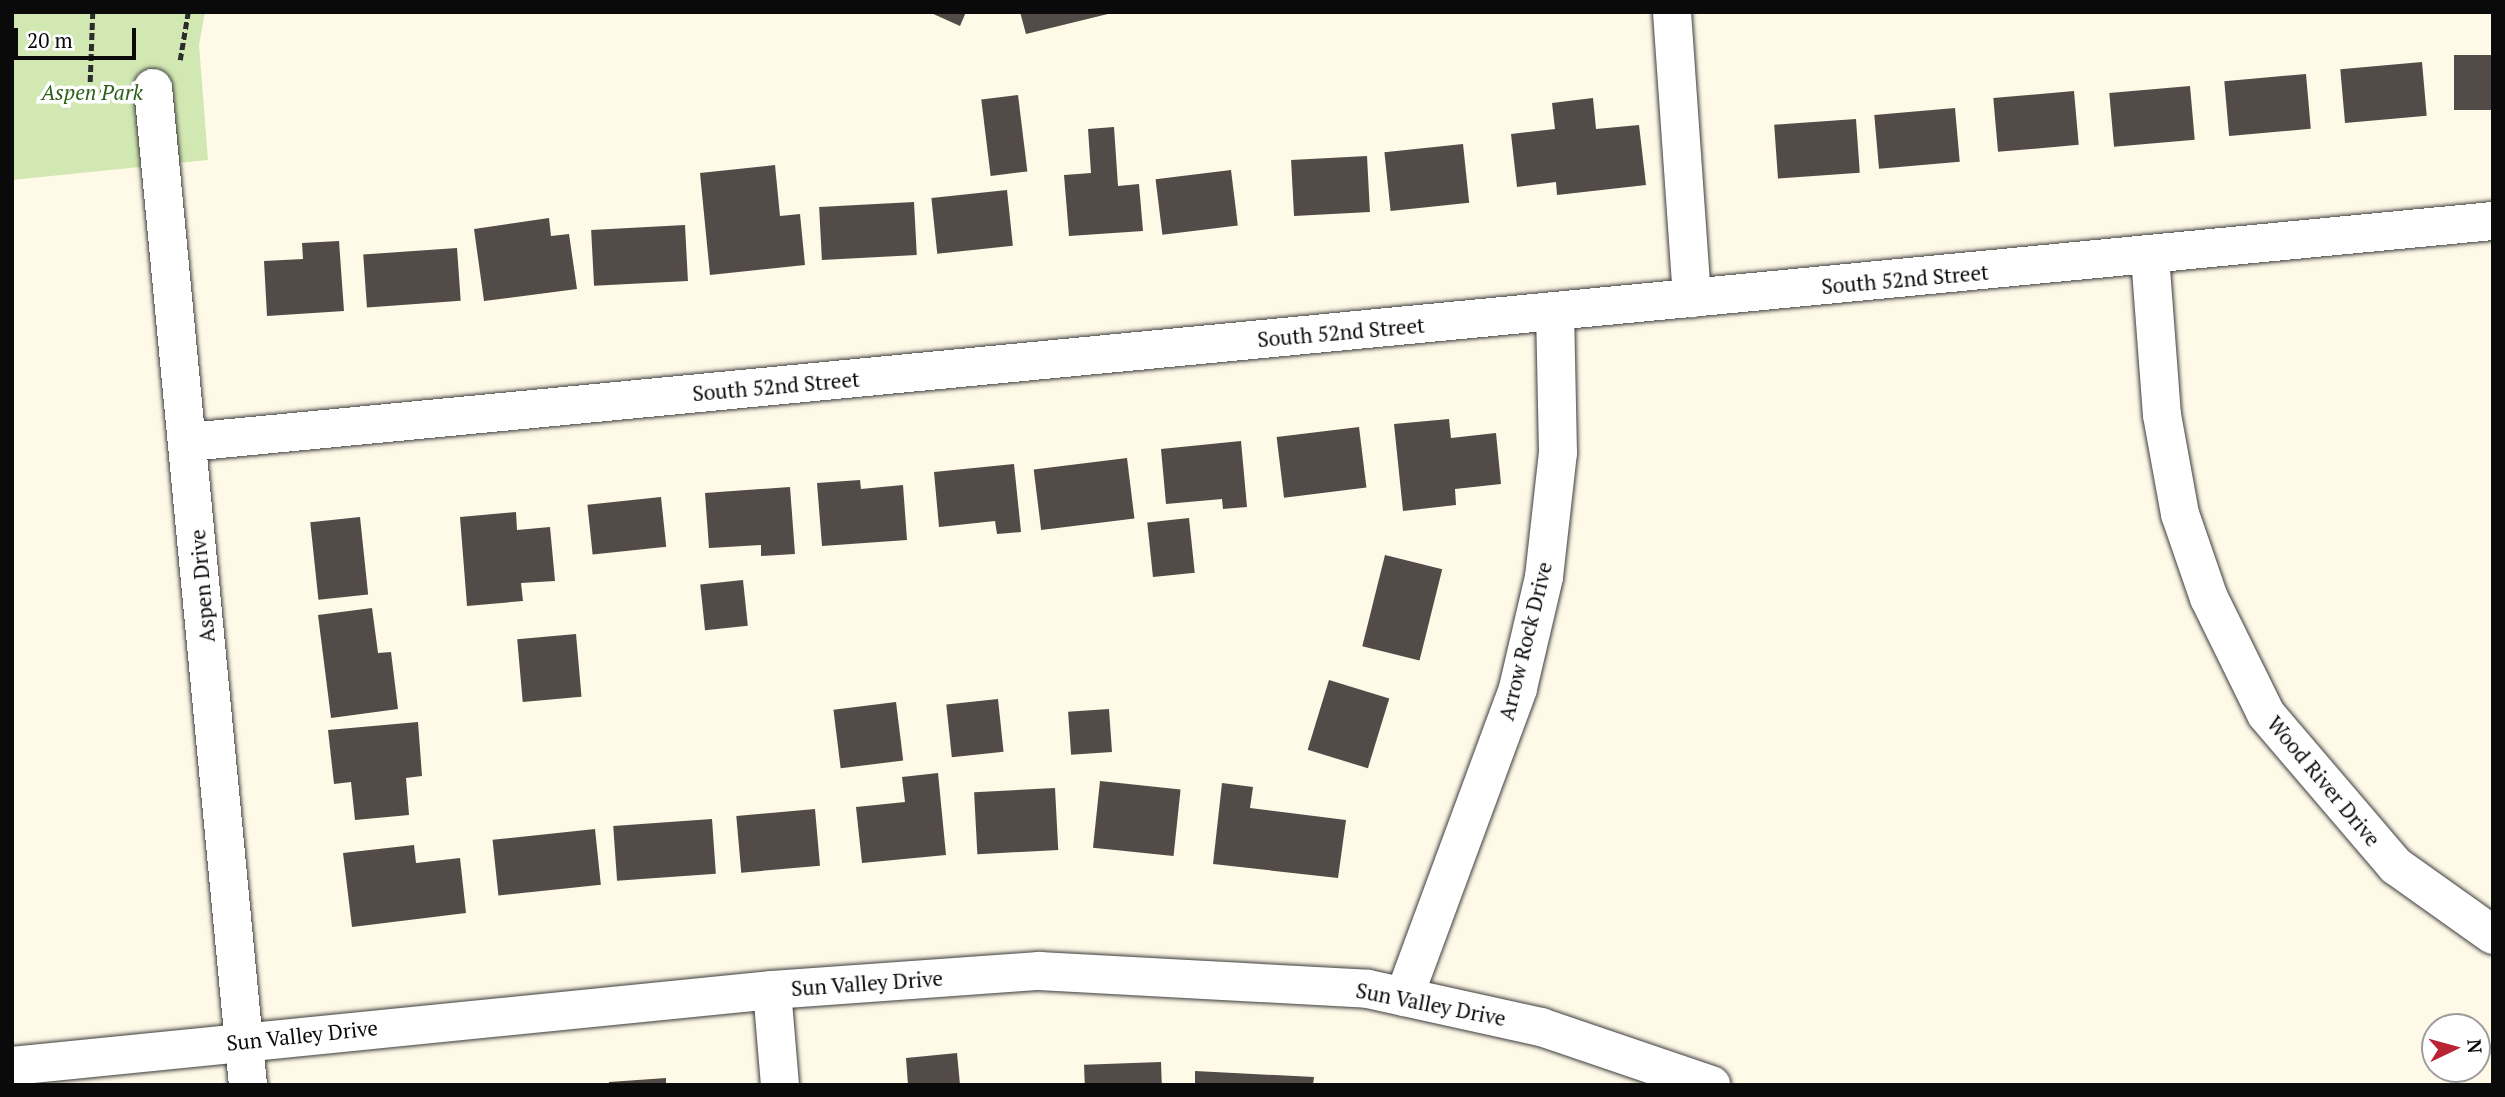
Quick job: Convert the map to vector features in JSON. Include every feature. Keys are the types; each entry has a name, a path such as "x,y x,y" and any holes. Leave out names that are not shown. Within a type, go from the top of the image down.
{"street":[{"path":"1672,12 1692,298"},
{"name":"Aspen Drive","path":"153,88 189,442 248,1085"},
{"name":"South 52nd Street","path":"189,442 2493,221"},
{"name":"Wood River Drive","path":"2150,256 2162,415 2180,514 2209,598 2266,714 2396,866 2493,935"},
{"name":"Arrow Rock Drive","path":"1404,997 1518,688 1544,578 1558,453 1555,311"},
{"name":"Sun Valley Drive","path":"12,1066 772,990 1039,971 1221,976 1404,997 1541,1027 1711,1085"},
{"path":"772,990 780,1085"}],"green space":[{"name":"Aspen Park","path":"12,12 205,12 199,45 208,160 12,180"}],"building":[{"path":"929,12 966,12 960,26"},
{"path":"1020,12 1112,12 1112,13 1026,34"},
{"path":"2454,55 2493,55 2493,110 2454,110"},
{"path":"2422,62 2427,116 2345,123 2340,69"},
{"path":"2306,74 2311,129 2229,136 2224,81"},
{"path":"2190,86 2195,140 2114,147 2109,93"},
{"path":"2074,91 2079,145 1998,152 1993,98"},
{"path":"1018,95 1027,171 991,176 981,100"},
{"path":"1593,98 1596,129 1639,125 1646,185 1557,195 1556,182 1517,187 1511,134 1555,129 1552,103"},
{"path":"1955,108 1960,162 1879,169 1874,115"},
{"path":"1856,119 1860,173 1778,179 1774,125"},
{"path":"1114,127 1118,186 1139,184 1143,231 1069,236 1064,175 1091,173 1088,129"},
{"path":"1463,144 1469,203 1391,211 1384,152"},
{"path":"1367,156 1370,212 1294,216 1291,160"},
{"path":"775,165 780,216 800,214 805,265 710,275 700,173"},
{"path":"1231,170 1238,226 1162,235 1156,179"},
{"path":"1007,190 1013,246 937,254 931,198"},
{"path":"914,202 917,255 822,260 819,207"},
{"path":"549,218 551,236 569,234 577,289 484,301 474,229"},
{"path":"685,225 688,281 594,286 591,230"},
{"path":"339,241 344,311 267,316 264,261 303,259 302,243"},
{"path":"457,248 461,301 367,307 363,255"},
{"path":"1449,419 1451,438 1496,433 1501,484 1455,489 1456,505 1403,511 1394,424"},
{"path":"1359,427 1366,488 1284,498 1277,437"},
{"path":"1241,441 1247,507 1223,509 1222,499 1166,504 1161,449"},
{"path":"1127,458 1134,519 1041,530 1034,469"},
{"path":"1014,464 1021,532 997,534 995,521 939,527 934,472"},
{"path":"860,480 861,489 903,485 907,540 822,546 817,483"},
{"path":"790,487 795,554 761,556 761,545 709,548 705,493"},
{"path":"661,497 666,547 593,554 587,505"},
{"path":"516,512 517,530 550,527 555,581 521,583 523,601 467,606 460,517"},
{"path":"360,517 368,595 318,600 310,522"},
{"path":"1189,518 1195,573 1153,577 1147,522"},
{"path":"1385,555 1442,569 1420,660 1362,646"},
{"path":"743,580 748,626 705,630 700,584"},
{"path":"372,608 378,653 391,652 398,709 331,718 318,615"},
{"path":"576,634 581,697 523,702 517,639"},
{"path":"1329,680 1389,698 1368,768 1308,750"},
{"path":"998,699 1004,752 952,757 946,704"},
{"path":"896,702 903,761 841,768 833,710"},
{"path":"1109,709 1112,752 1071,755 1068,712"},
{"path":"418,722 422,776 406,778 409,815 355,820 351,782 334,784 328,730"},
{"path":"938,773 946,855 862,863 856,807 905,802 902,777"},
{"path":"1100,781 1181,789 1174,856 1093,848"},
{"path":"1222,783 1253,787 1250,808 1346,820 1338,878 1213,864"},
{"path":"1055,788 1058,850 977,854 974,792"},
{"path":"815,809 820,866 741,873 736,816"},
{"path":"712,819 716,874 617,881 613,826"},
{"path":"595,829 601,885 498,895 493,840"},
{"path":"414,845 416,863 460,858 466,913 352,927 343,853"},
{"path":"957,1053 960,1085 908,1085 906,1058"},
{"path":"1161,1062 1162,1085 1085,1085 1084,1065"},
{"path":"1195,1071 1314,1077 1313,1085 1195,1085"},
{"path":"666,1078 666,1085 609,1085 609,1082"}]}
